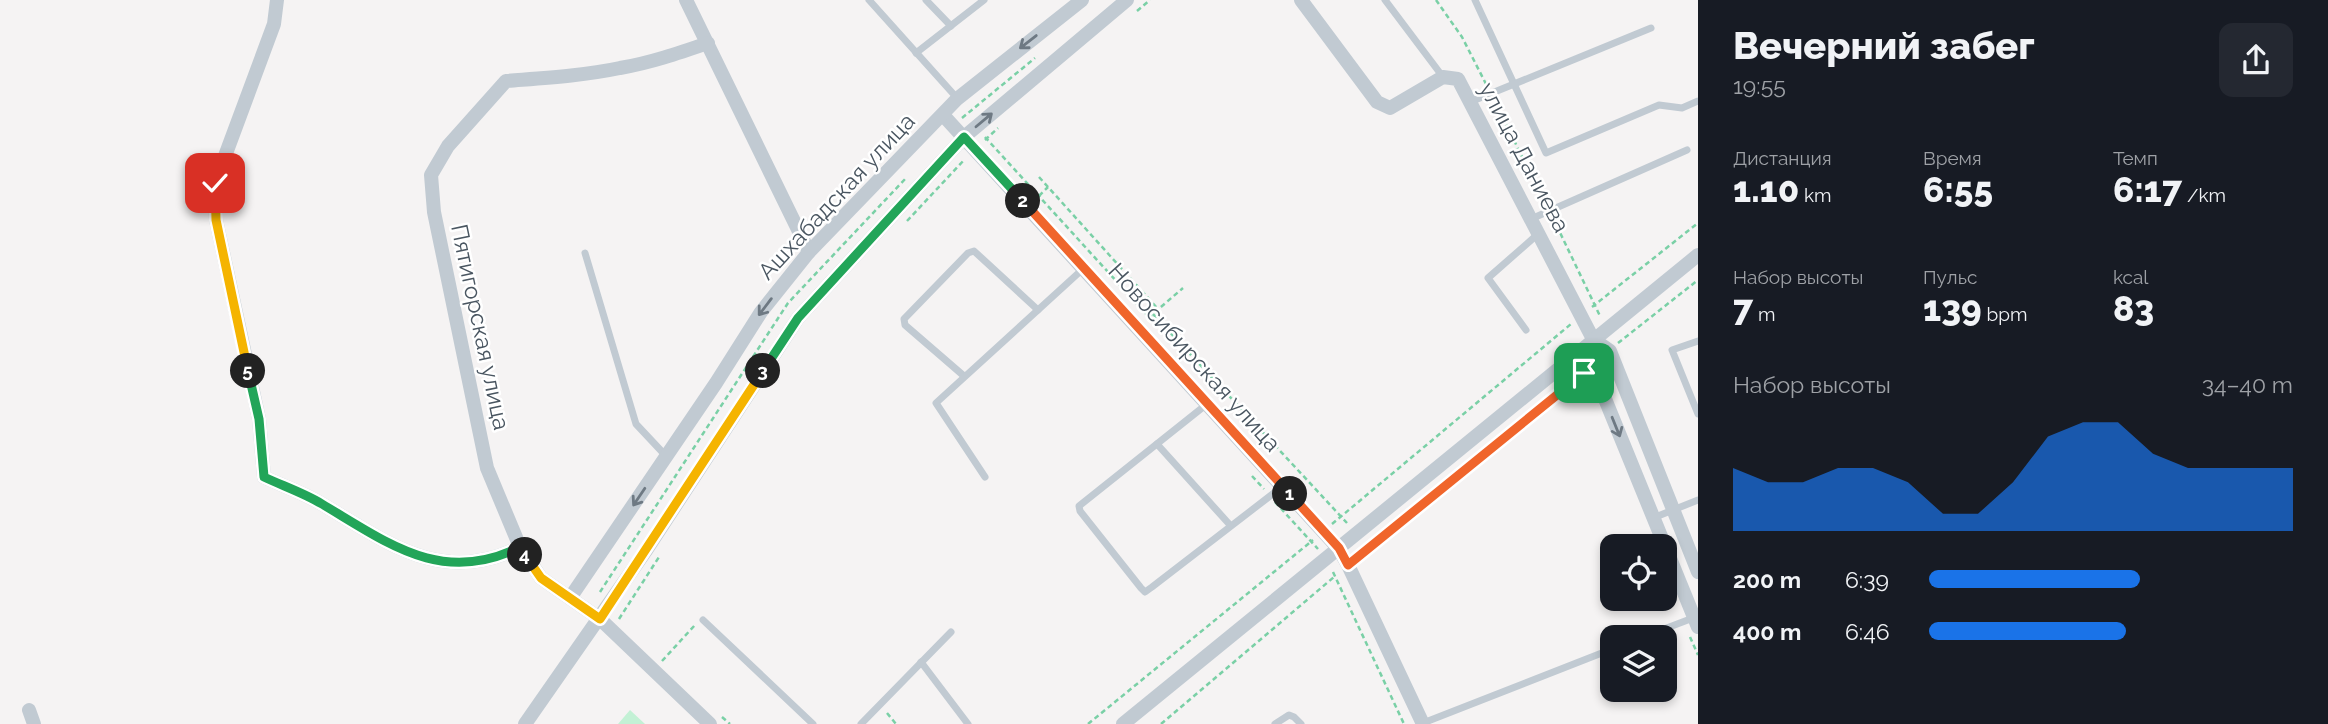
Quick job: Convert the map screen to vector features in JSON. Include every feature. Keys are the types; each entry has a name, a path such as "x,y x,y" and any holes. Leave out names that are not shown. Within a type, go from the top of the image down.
{"street":[{"path":"277,0 274,24 215,183 216,220 259,419 264,477 320,503 373,536 426,559 462,563 499,558 520,547"},
{"path":"686,0 809,252"},
{"name":"Ашхабадская улица","path":"570,598 761,312 809,252 957,99 1082,0"},
{"path":"525,724 600,619 798,318 964,137 1127,0"},
{"name":"улица Даниева","path":"1301,0 1377,102 1383,106 1390,108 1443,77 1458,79 1593,339 1609,351 1698,572"},
{"name":"Пятигорская улица","path":"708,43 660,59 620,68 574,76 506,81 448,146 431,174 434,212 487,468 520,547 541,578 600,619 710,724"},
{"name":"Новосибирская улица","path":"943,115 1339,548 1422,724"},
{"path":"1123,724 1698,255"},
{"name":"улица Даниева","path":"1593,339 1592,367 1653,517 1692,594 1696,622"}],"lane":[{"path":"869,0 957,99"},
{"path":"926,0 951,26"},
{"path":"916,53 984,0"},
{"path":"1385,0 1443,77"},
{"path":"1475,0 1546,153 1659,105 1682,108 1698,100"},
{"path":"1470,102 1651,29"},
{"path":"1531,219 1687,150"},
{"path":"1526,330 1488,278 1539,234"},
{"path":"964,376 905,325 904,319 968,253 974,251 1038,310"},
{"path":"585,253 636,424 666,456"},
{"path":"985,477 936,403 1084,268"},
{"path":"1698,341 1672,350 1698,414"},
{"path":"1207,403 1079,506 1080,511 1141,588 1145,592 1152,587 1283,486"},
{"path":"1157,444 1230,525"},
{"path":"1653,517 1698,500"},
{"path":"703,620 813,724"},
{"path":"1677,627 1696,622"},
{"path":"861,724 951,632"},
{"path":"1422,724 1600,654"},
{"path":"921,663 968,724"},
{"path":"1275,724 1289,715 1301,724"}],"path":[{"path":"1129,17 1150,0"},
{"path":"1436,0 1462,37 1550,211 1594,306 1618,343 1698,280"},
{"path":"901,228 975,149 1006,121"},
{"path":"976,127 1357,533"},
{"path":"1040,177 1158,309"},
{"path":"1039,196 1048,187"},
{"path":"1088,724 1581,315 1698,223"},
{"path":"1138,327 1183,288"},
{"path":"1161,724 1348,565 1592,367"},
{"path":"619,619 664,550"},
{"path":"662,660 703,620"},
{"path":"880,705 896,724"}],"green space":[{"path":"630,710 645,724 618,724"}],"route":[{"path":"215,183 216,220 259,419 264,477 320,503 373,536 426,559 462,563 499,558 520,547 541,578 600,619 798,318 964,137 1324,530 1339,548 1348,565 1584,373"}]}
